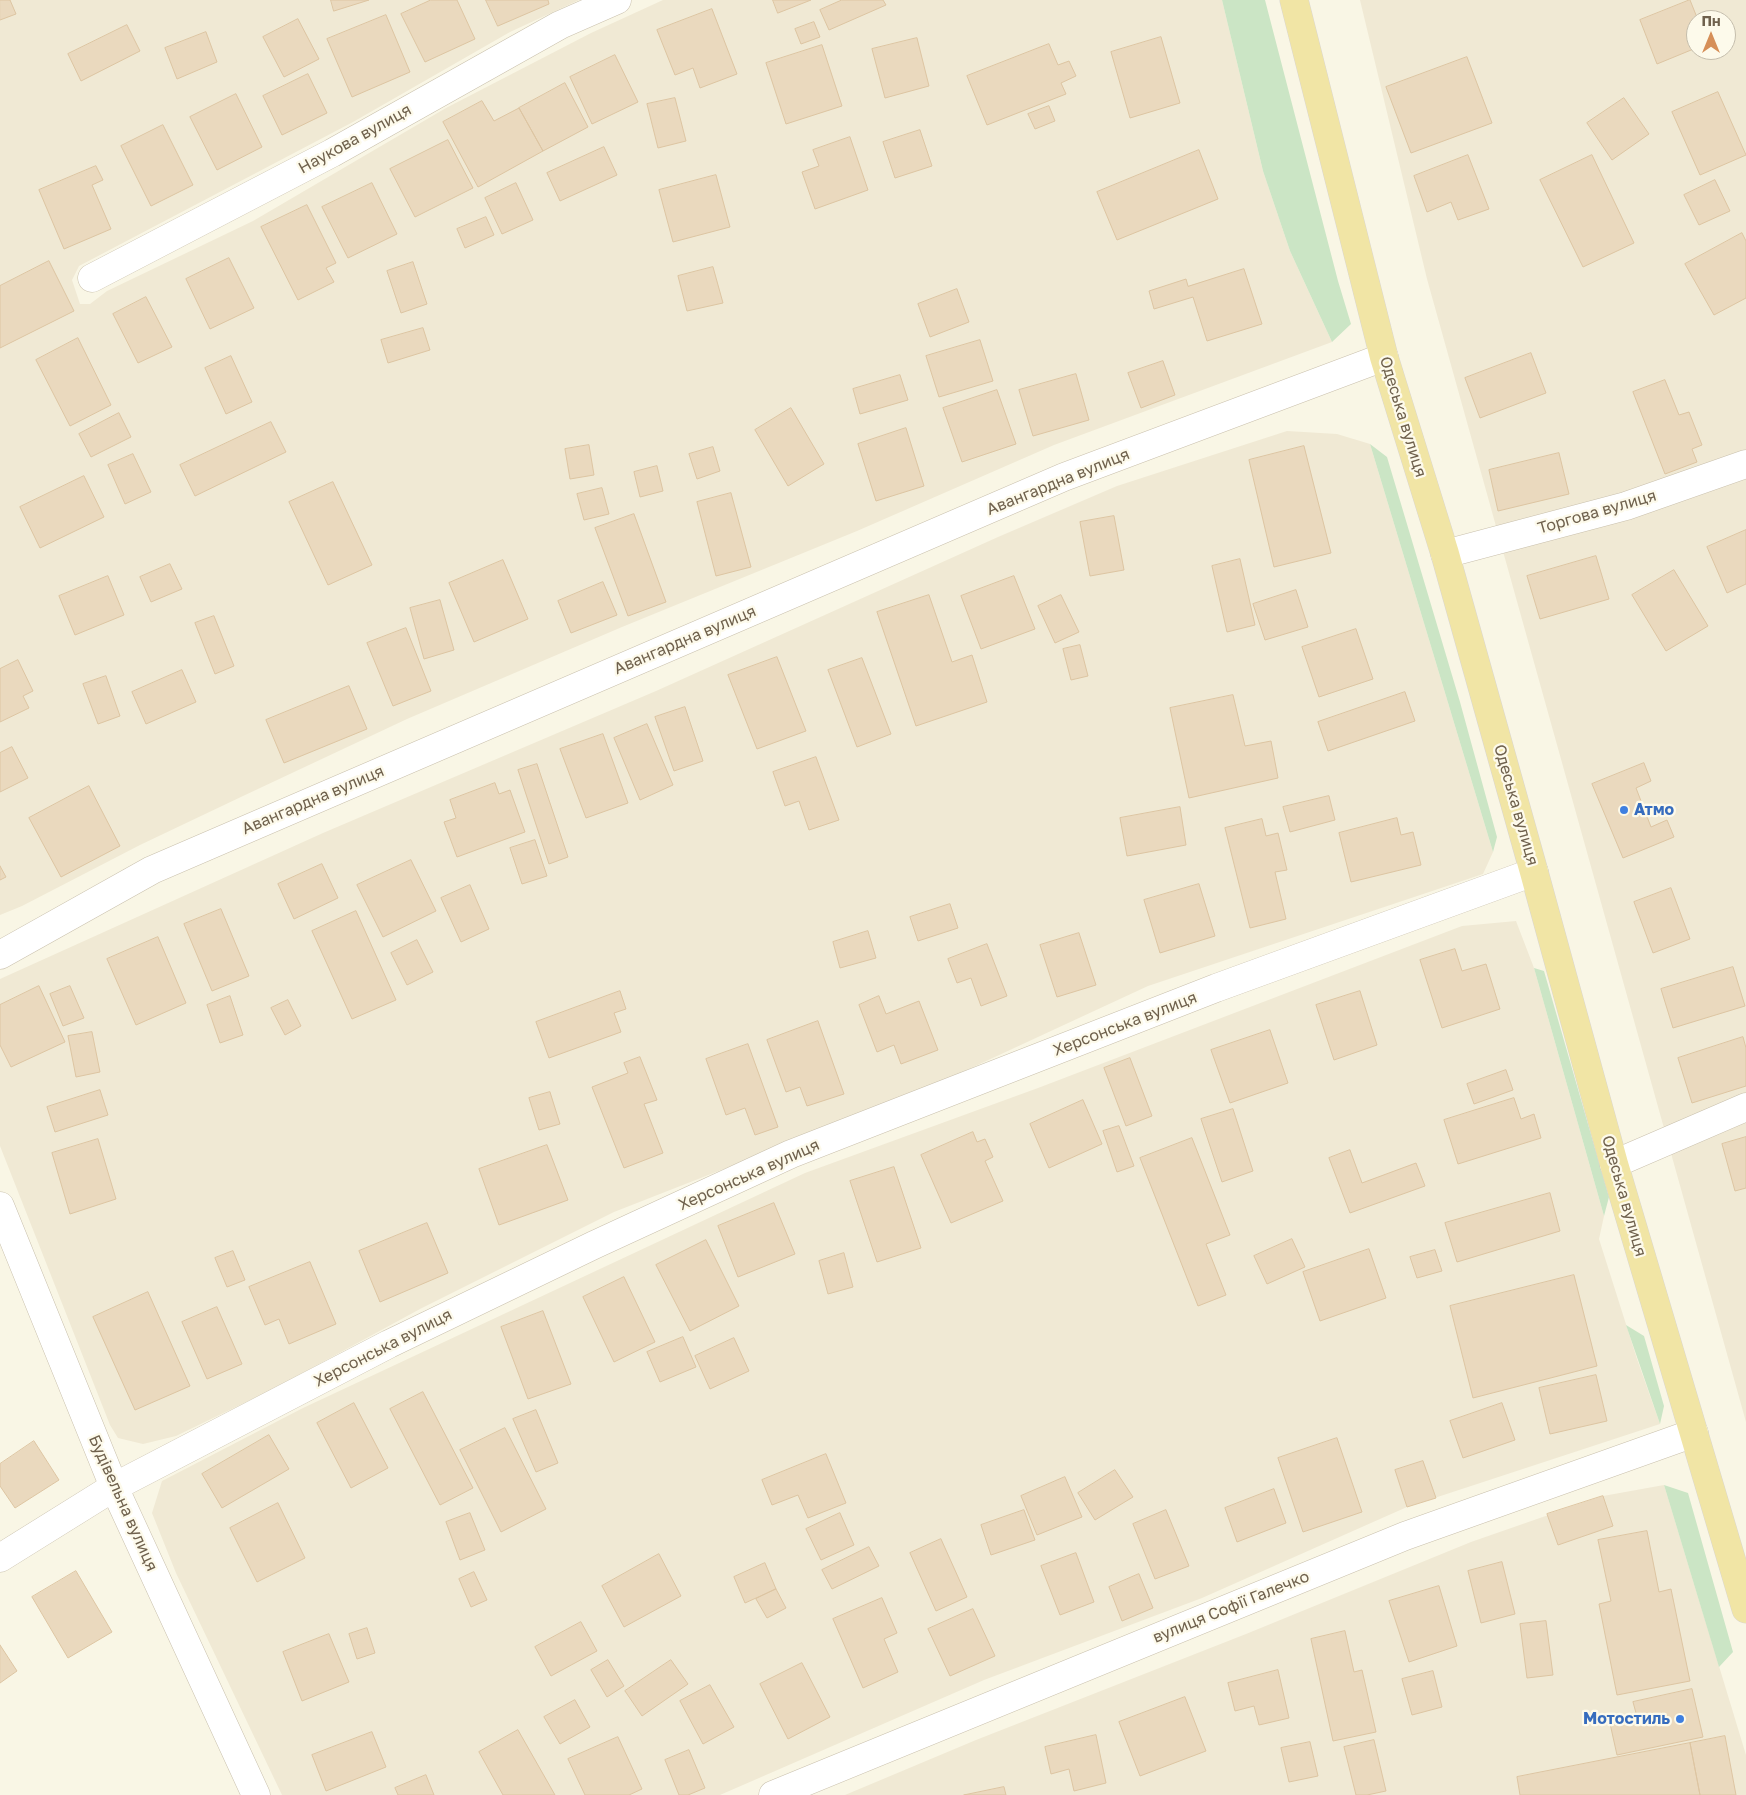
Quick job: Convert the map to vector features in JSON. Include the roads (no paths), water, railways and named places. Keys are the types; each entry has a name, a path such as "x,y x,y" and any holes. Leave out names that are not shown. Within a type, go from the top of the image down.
{"main road":[{"name":"Одеська вулиця","path":"1294,0 1384,357 1445,554 1614,1164 1746,1609"}],"street":[{"name":"Наукова вулиця","path":"92,278 332,153 560,25 617,0"},
{"name":"Авангардна вулиця","path":"0,956 152,870 1064,477 1384,357"},
{"name":"Торгова вулиця","path":"1445,554 1626,506 1746,464"},
{"name":"Херсонська вулиця","path":"0,1558 114,1487 389,1344 594,1245 791,1154 1216,988 1534,872"},
{"path":"1614,1164 1746,1107"},
{"name":"Будівельна вулиця","path":"0,1206 114,1487 256,1795"},
{"name":"вулиця Софії Галечко","path":"774,1795 1404,1536 1694,1433"}],"place":[{"name":"Атмо","path":"1624,810"},
{"name":"Мотостиль","path":"1680,1719"}]}
